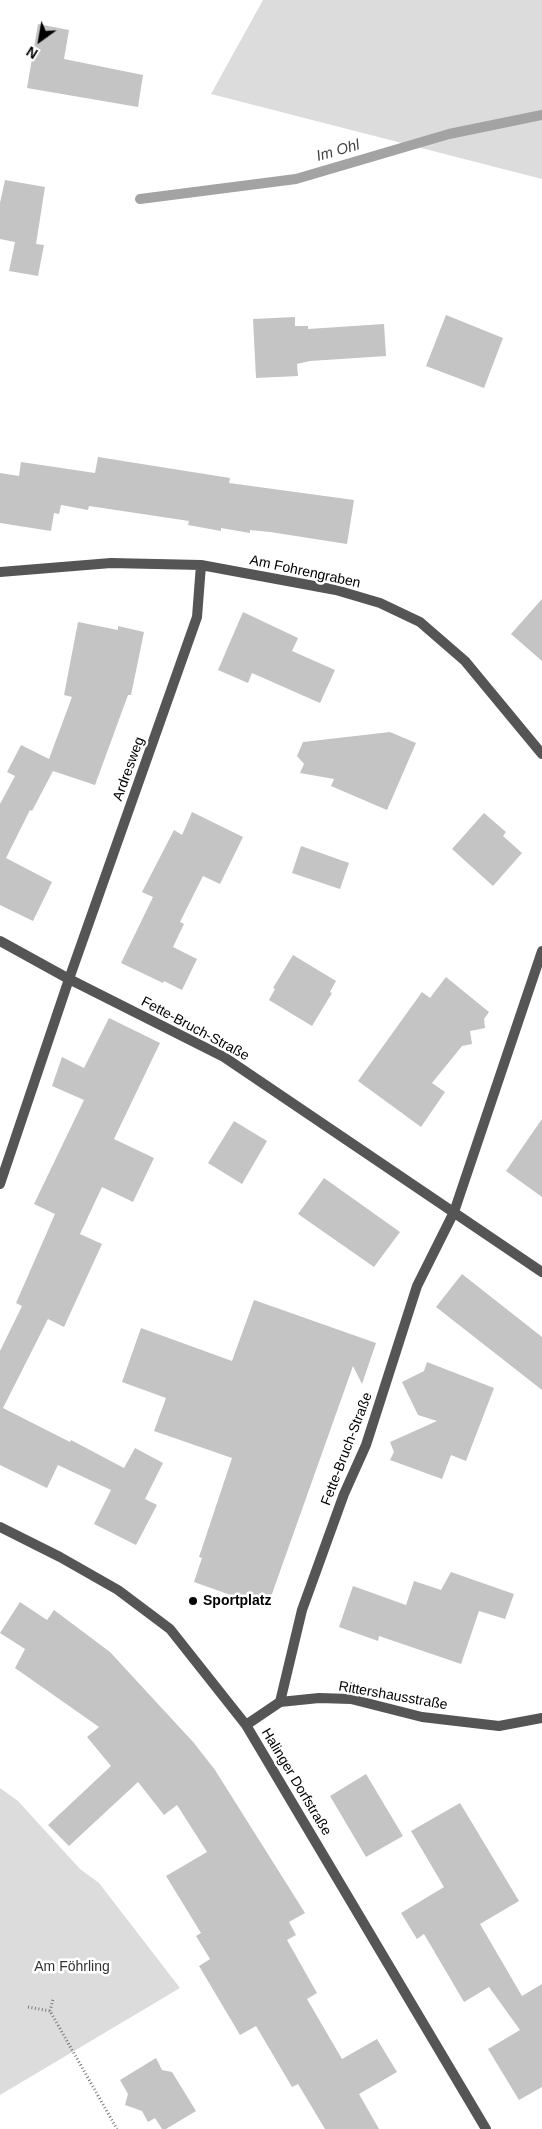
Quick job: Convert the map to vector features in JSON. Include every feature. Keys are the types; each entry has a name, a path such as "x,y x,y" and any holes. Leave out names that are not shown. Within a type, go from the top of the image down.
{"street":[{"name":"Am Fohrengraben","path":"0,572 111,563 201,565 336,590 380,603 420,622 465,661 542,754"},
{"name":"Ardresweg","path":"0,1184 69,978 197,617 201,565"},
{"path":"0,941 69,978"},
{"name":"Fette-Bruch-Straße","path":"280,1702 302,1610 344,1494 366,1445 417,1286 454,1212 542,951"},
{"name":"Fette-Bruch-Straße","path":"69,978 224,1057 542,1272"},
{"name":"Halinger Dorfstraße","path":"0,1527 60,1557 118,1590 170,1629 246,1725 486,2129"},
{"name":"Rittershausstraße","path":"246,1725 280,1702 319,1698 351,1699 422,1717 499,1726 542,1718"}],"path":[{"path":"53,1999 50,2012 117,2129"},
{"path":"28,2007 50,2012"}],"green space":[{"path":"263,0 542,0 542,179 211,94"},
{"name":"Am Föhrling","path":"0,1788 18,1801 80,1869 99,1883 180,1988 0,2095"}],"building":[{"path":"38,24 69,30 64,59 143,75 138,107 27,88"},
{"path":"5,180 45,187 36,244 44,245 38,276 9,271 15,242 0,239 0,203"},
{"path":"446,315 503,338 484,388 426,366"},
{"path":"295,317 295,326 308,326 308,329 384,324 386,356 310,361 297,364 298,376 256,378 253,319"},
{"path":"98,457 230,478 229,483 354,500 347,544 270,532 250,530 250,533 221,528 221,531 188,525 189,521 89,506 88,510 61,505 59,514 54,513 51,531 0,523 0,473 19,476 21,462 95,473"},
{"path":"542,599 542,661 511,634"},
{"path":"243,612 298,638 292,651 335,670 320,703 252,673 248,683 218,670"},
{"path":"78,622 118,630 118,626 144,632 131,695 128,695 95,785 53,771 32,811 30,810 6,858 52,882 33,921 0,905 0,804 15,776 7,772 21,745 49,759 72,697 64,695"},
{"path":"390,732 416,743 387,810 331,786 334,779 300,773 304,764 297,756 303,742"},
{"path":"192,812 243,837 220,884 203,876 180,922 184,924 173,947 197,959 182,990 121,963 153,897 142,892 174,830 182,835"},
{"path":"484,813 506,832 503,836 522,853 493,886 452,849"},
{"path":"301,846 349,863 340,889 292,873"},
{"path":"293,955 336,981 330,992 332,993 312,1026 269,1000 275,989 273,988"},
{"path":"446,977 489,1012 484,1019 485,1028 470,1031 472,1044 462,1046 432,1083 445,1092 421,1127 358,1081 422,992 430,998"},
{"path":"109,1018 160,1043 114,1139 154,1158 133,1202 102,1187 80,1234 102,1244 64,1327 48,1319 3,1408 70,1442 71,1440 124,1468 135,1448 163,1463 145,1499 157,1505 136,1545 94,1524 111,1490 58,1465 47,1488 0,1465 0,1351 22,1306 16,1303 55,1214 34,1204 84,1100 52,1086 62,1057 84,1068"},
{"path":"542,1119 542,1197 506,1171"},
{"path":"234,1121 267,1141 242,1184 208,1163"},
{"path":"324,1178 400,1232 374,1267 298,1214"},
{"path":"462,1274 542,1337 542,1390 436,1307"},
{"path":"254,1300 376,1343 362,1384 353,1366 267,1608 194,1582 202,1558 199,1557 232,1458 154,1431 166,1398 122,1382 141,1328 232,1361"},
{"path":"427,1362 494,1388 466,1461 451,1455 442,1479 390,1460 394,1452 390,1442 437,1421 418,1415 402,1382 424,1371"},
{"path":"451,1572 514,1594 505,1619 479,1611 461,1664 379,1636 378,1641 339,1627 353,1586 406,1605 414,1581 441,1590"},
{"path":"20,1602 47,1620 54,1610 110,1652 194,1743 215,1770 305,1913 289,1922 296,1935 287,1940 317,1993 307,1999 342,2059 377,2039 397,2072 359,2094 379,2129 325,2129 298,2084 292,2087 256,2026 240,2035 199,1966 210,1959 196,1936 201,1933 166,1876 207,1852 177,1805 164,1815 138,1782 69,1846 48,1825 111,1766 87,1737 99,1727 15,1668 25,1649 0,1633"},
{"path":"366,1774 403,1836 366,1857 330,1796"},
{"path":"460,1803 519,1901 480,1924 522,1996 542,1984 542,2087 519,2100 488,2049 520,2030 489,1987 464,2002 424,1934 417,1939 401,1913 444,1887 411,1831"},
{"path":"156,2058 162,2070 172,2072 196,2111 166,2129 162,2129 155,2118 148,2122 142,2111 125,2105 128,2094 120,2080"}],"waterway":[{"name":"Im Ohl","path":"140,199 296,179 449,134 542,115"}],"place":[{"name":"Sportplatz","path":"193,1601"}]}
